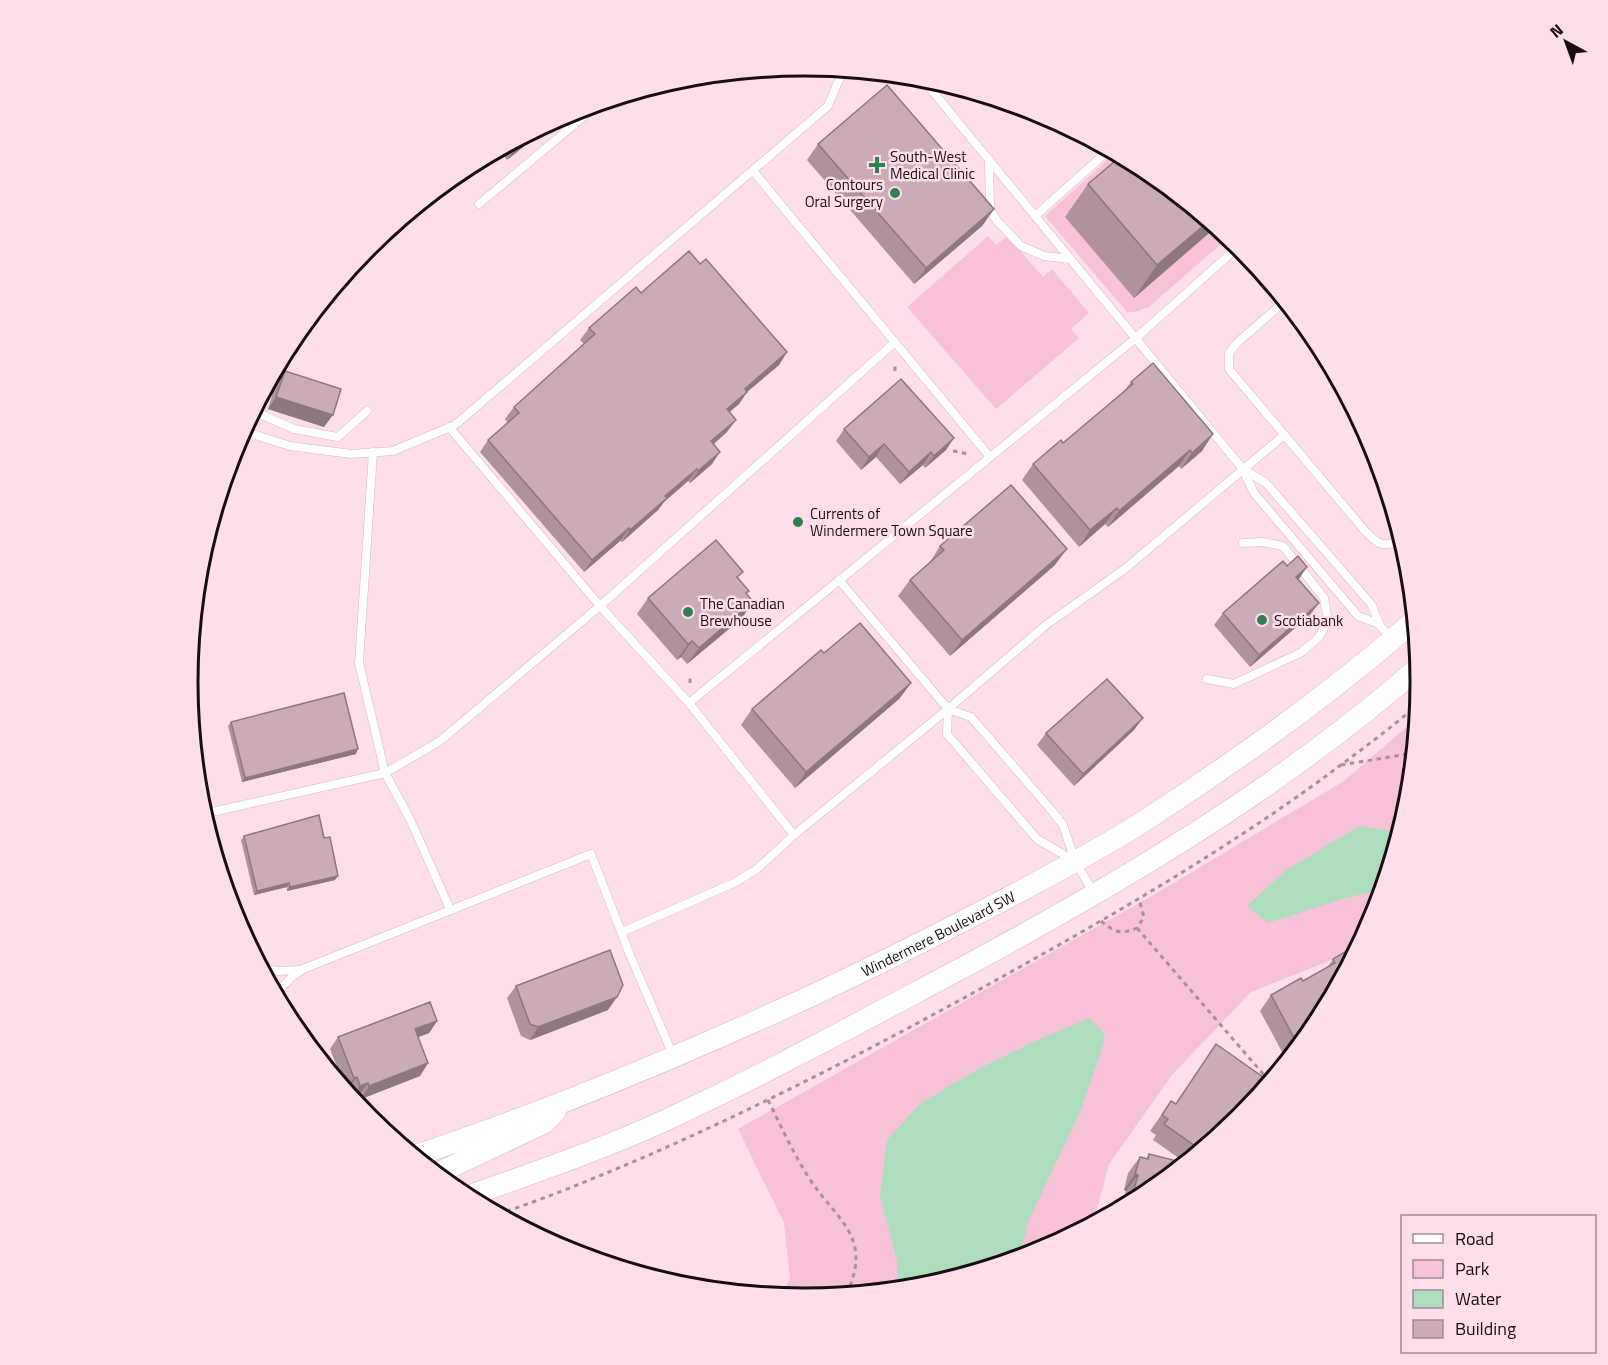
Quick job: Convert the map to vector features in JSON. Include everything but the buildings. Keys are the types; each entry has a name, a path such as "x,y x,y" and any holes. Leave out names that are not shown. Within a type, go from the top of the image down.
{"main road":[{"name":"Windermere Boulevard SW","path":"422,1153 674,1057 748,1025 869,968 1076,861 1136,826 1278,730 1385,632 1407,624"},
{"path":"478,1193 567,1161 664,1121 1003,946 1171,849 1262,789 1368,711 1410,675"},
{"path":"445,1170 544,1123 567,1099"}],"lane":[{"path":"251,434 290,446 351,454 393,451 454,425 828,106 840,78"},
{"path":"935,91 1242,468 1254,493 1358,616 1385,632"},
{"path":"479,204 579,120"},
{"path":"1035,216 1103,156"},
{"path":"989,160 990,209 997,221 1021,246 1044,256 1070,259"},
{"path":"753,171 990,457"},
{"path":"688,703 1136,338 1232,253"},
{"path":"1279,306 1238,342 1229,354 1229,369 1378,544 1389,546 1393,544"},
{"path":"213,812 385,773 440,741 600,606 895,342"},
{"path":"260,414 294,429 338,437 368,411"},
{"path":"449,427 600,606 688,703 794,835"},
{"path":"621,932 736,882 757,869 794,835 948,710 1046,625 1119,574 1283,435"},
{"path":"373,452 358,663 385,773 410,819 450,909"},
{"path":"1242,468 1266,483 1274,492 1372,605 1385,632"},
{"path":"1206,679 1234,684 1302,652 1319,637 1328,621 1324,598 1283,546 1262,542 1243,543"},
{"path":"839,580 948,710 971,717 1052,811 1063,825 1076,861 1094,893"},
{"path":"948,710 947,734 1037,839 1076,861"},
{"path":"281,988 303,969 591,854 674,1057"},
{"path":"271,970 303,969"}],"path":[{"path":"1340,766 1406,754"},
{"path":"1101,921 1120,933 1137,928 1144,917 1139,899"},
{"path":"1137,928 1265,1076"},
{"path":"768,1100 809,1179 840,1217 856,1247 857,1267 849,1286"}],"green space":[{"path":"1108,159 1173,202 1222,243 1149,307 1127,312 1045,216"},
{"path":"988,236 996,245 1007,236 1043,277 1052,269 1089,313 1071,329 1079,338 996,409 907,307"},
{"path":"1409,725 1405,762 1389,839 1378,877 1346,954 1251,992 1172,1075 1109,1164 1096,1213 1036,1242 961,1268 883,1283 844,1287 785,1288 790,1278 784,1223 738,1129 1157,893 1344,781"}],"water":[{"path":"1360,826 1391,831 1373,891 1268,923 1247,906 1286,870"},
{"path":"1090,1018 1105,1035 1081,1110 1028,1222 1022,1247 961,1268 897,1281 897,1261 880,1196 887,1140 921,1103 978,1069"}],"place":[{"name":"South-West Medical Clinic","path":"877,165"},
{"name":"Contours Oral Surgery","path":"895,193"},
{"name":"Currents of Windermere Town Square","path":"798,522"},
{"name":"The Canadian Brewhouse","path":"688,612"},
{"name":"Scotiabank","path":"1262,620"}]}
